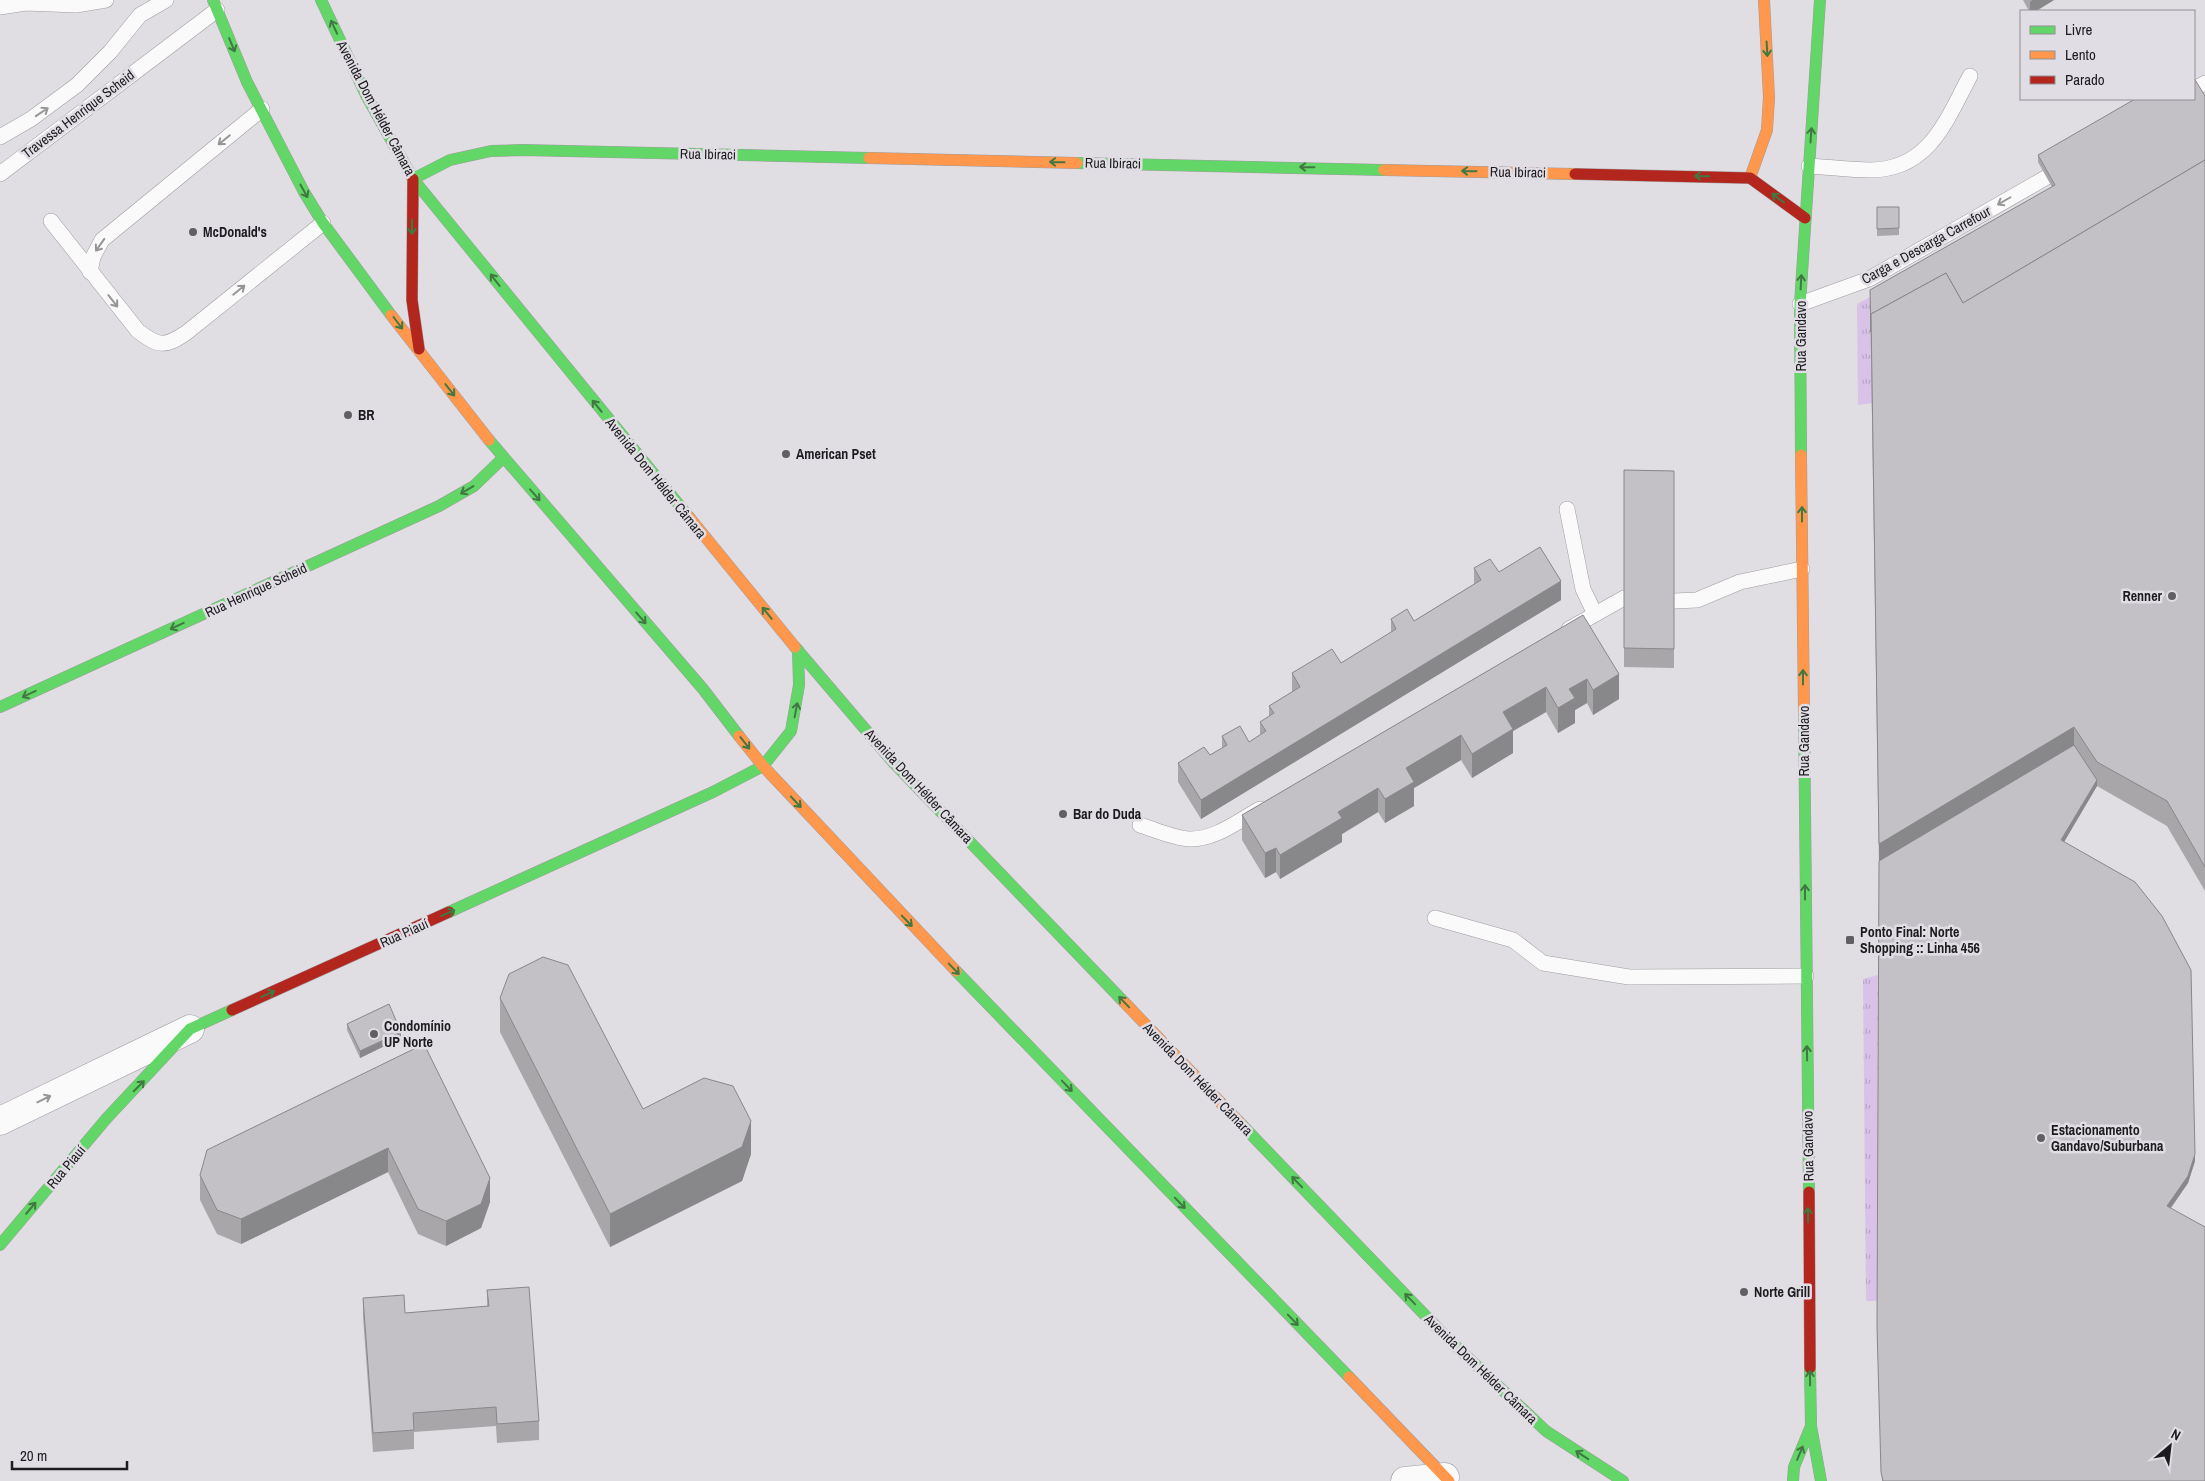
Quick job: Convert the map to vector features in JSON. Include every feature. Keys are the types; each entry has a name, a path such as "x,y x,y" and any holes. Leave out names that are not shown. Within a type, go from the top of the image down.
{"street":[{"name":"Avenida Dom Hélder Câmara","path":"321,0 366,95 413,178 798,650 893,762 1445,1336 1546,1432 1623,1481"},
{"path":"1764,0 1769,97 1767,130 1750,178 1805,218"},
{"name":"Rua Gandavo","path":"1818,2 1800,304 1811,1426 1821,1481"},
{"path":"216,5 247,82 304,192 323,222 420,352 503,458 703,689 763,766 908,922 1447,1479"},
{"name":"Rua Ibiraci","path":"413,178 450,160 490,151 522,150 1750,178"},
{"path":"413,178 412,300 420,352"},
{"name":"Rua Henrique Scheid","path":"0,707 439,506 474,486 503,458"},
{"name":"Rua Piauí","path":"0,1245 106,1119 146,1078 190,1028 541,871 713,792 763,766 791,731 799,685 798,650"},
{"path":"0,1121 190,1028"},
{"path":"1793,1481 1794,1467 1811,1426"},
{"path":"1405,1481 1447,1479"}],"lane":[{"path":"0,7 26,3 76,4 106,0"},
{"path":"0,137 31,119 77,85 110,52 140,15 166,0"},
{"name":"Travessa Henrique Scheid","path":"0,174 157,54 216,5"},
{"path":"1809,166 1871,170 1906,163 1924,151 1940,132 1970,76"},
{"path":"90,272 93,257 102,240 262,109"},
{"name":"Carga e Descarga Carrefour","path":"1800,304 1869,279 2047,177"},
{"path":"51,221 138,331 147,338 159,343 169,344 186,333 323,222"},
{"path":"1567,509 1583,589 1595,614"},
{"path":"1674,601 1697,600 1740,582 1802,570"},
{"path":"1552,639 1624,598"},
{"path":"1140,825 1188,839 1203,838 1221,831 1272,801"},
{"path":"1435,918 1513,940 1543,963 1629,977 1806,976"}],"green space":[{"path":"1870,297 1873,403 1858,405 1857,304"},
{"path":"1878,975 1877,1301 1866,1301 1863,979"}],"building":[{"path":"2195,80 2205,96 2205,160 1963,303 1946,273 1871,314 1871,332 1870,290 2055,185 2038,155 2133,100 2195,100"},
{"path":"2205,160 2205,867 2167,801 2097,762 2074,727 1879,844 1871,314 1946,273 1963,303"},
{"path":"1877,207 1899,207 1899,228 1877,229"},
{"path":"1624,470 1674,471 1674,649 1624,648"},
{"path":"1540,547 1561,581 1201,800 1178,763 1204,747 1210,755 1227,745 1222,736 1240,726 1249,742 1266,731 1260,722 1274,713 1269,706 1300,687 1292,673 1332,649 1341,663 1396,629 1391,619 1407,609 1414,621 1481,580 1474,568 1490,559 1499,572"},
{"path":"1583,615 1619,674 1593,690 1587,679 1569,689 1575,698 1558,708 1546,687 1503,712 1513,729 1472,754 1461,735 1406,768 1414,782 1385,799 1378,788 1338,812 1342,818 1280,855 1276,848 1265,853 1242,815"},
{"name":"Estacionamento Gandavo/Suburbana","path":"2074,745 2097,780 2061,840 2135,882 2162,916 2191,970 2195,1154 2188,1176 2167,1206 2205,1227 2205,1481 1883,1481 1881,1472 1877,1327 1879,861"},
{"path":"543,957 568,965 643,1109 704,1078 733,1086 751,1121 742,1147 610,1214 500,998 509,974"},
{"name":"Condomínio UP Norte","path":"389,1004 401,1032 360,1051 347,1024"},
{"path":"424,1044 490,1178 481,1204 446,1221 418,1209 388,1148 241,1219 217,1210 200,1175 207,1150"},
{"path":"529,1287 539,1421 497,1424 496,1407 413,1413 414,1430 373,1433 363,1298 404,1295 405,1313 489,1306 487,1290"}],"traffic: fast":[{"path":"213,0 247,82 304,192 323,223 391,315"},
{"path":"321,0 366,95 413,179 689,517"},
{"path":"1801,455 1800,304 1820,0"},
{"path":"413,179 450,160 491,151 522,150 869,158"},
{"path":"1077,163 1384,170"},
{"path":"489,440 703,689 739,736"},
{"path":"0,707 439,506 474,486 503,458"},
{"path":"795,647 893,762 1124,1002"},
{"path":"449,912 713,792 763,766 791,731 799,685 798,650"},
{"path":"1804,713 1809,1192"},
{"path":"956,971 1349,1377"},
{"path":"0,1245 106,1119 190,1029 232,1010"},
{"path":"1242,1125 1445,1336 1546,1431 1623,1481"},
{"path":"1810,1368 1811,1426 1821,1481"},
{"path":"1793,1481 1794,1467 1811,1426"}],"traffic: slow":[{"path":"1750,178 1767,130 1769,97 1764,0"},
{"path":"869,158 1077,163"},
{"path":"1384,170 1575,174"},
{"path":"391,315 489,440"},
{"path":"1801,455 1804,713"},
{"path":"689,517 795,647"},
{"path":"739,736 763,766 956,971"},
{"path":"1124,1002 1242,1125"},
{"path":"1349,1377 1449,1481"}],"traffic: jam":[{"path":"1575,174 1750,178 1805,218"},
{"path":"413,179 412,300 419,349"},
{"path":"232,1010 449,912"},
{"path":"1809,1192 1810,1368"}],"place":[{"name":"McDonald's","path":"193,232"},
{"name":"BR","path":"348,415"},
{"name":"American Pset","path":"786,454"},
{"name":"Renner","path":"2172,596"},
{"name":"Bar do Duda","path":"1063,814"},
{"name":"Ponto Final: Norte Shopping :: Linha 456","path":"1850,940"},
{"name":"Condomínio UP Norte","path":"374,1034"},
{"name":"Estacionamento Gandavo/Suburbana","path":"2041,1138"},
{"name":"Norte Grill","path":"1744,1292"}]}
